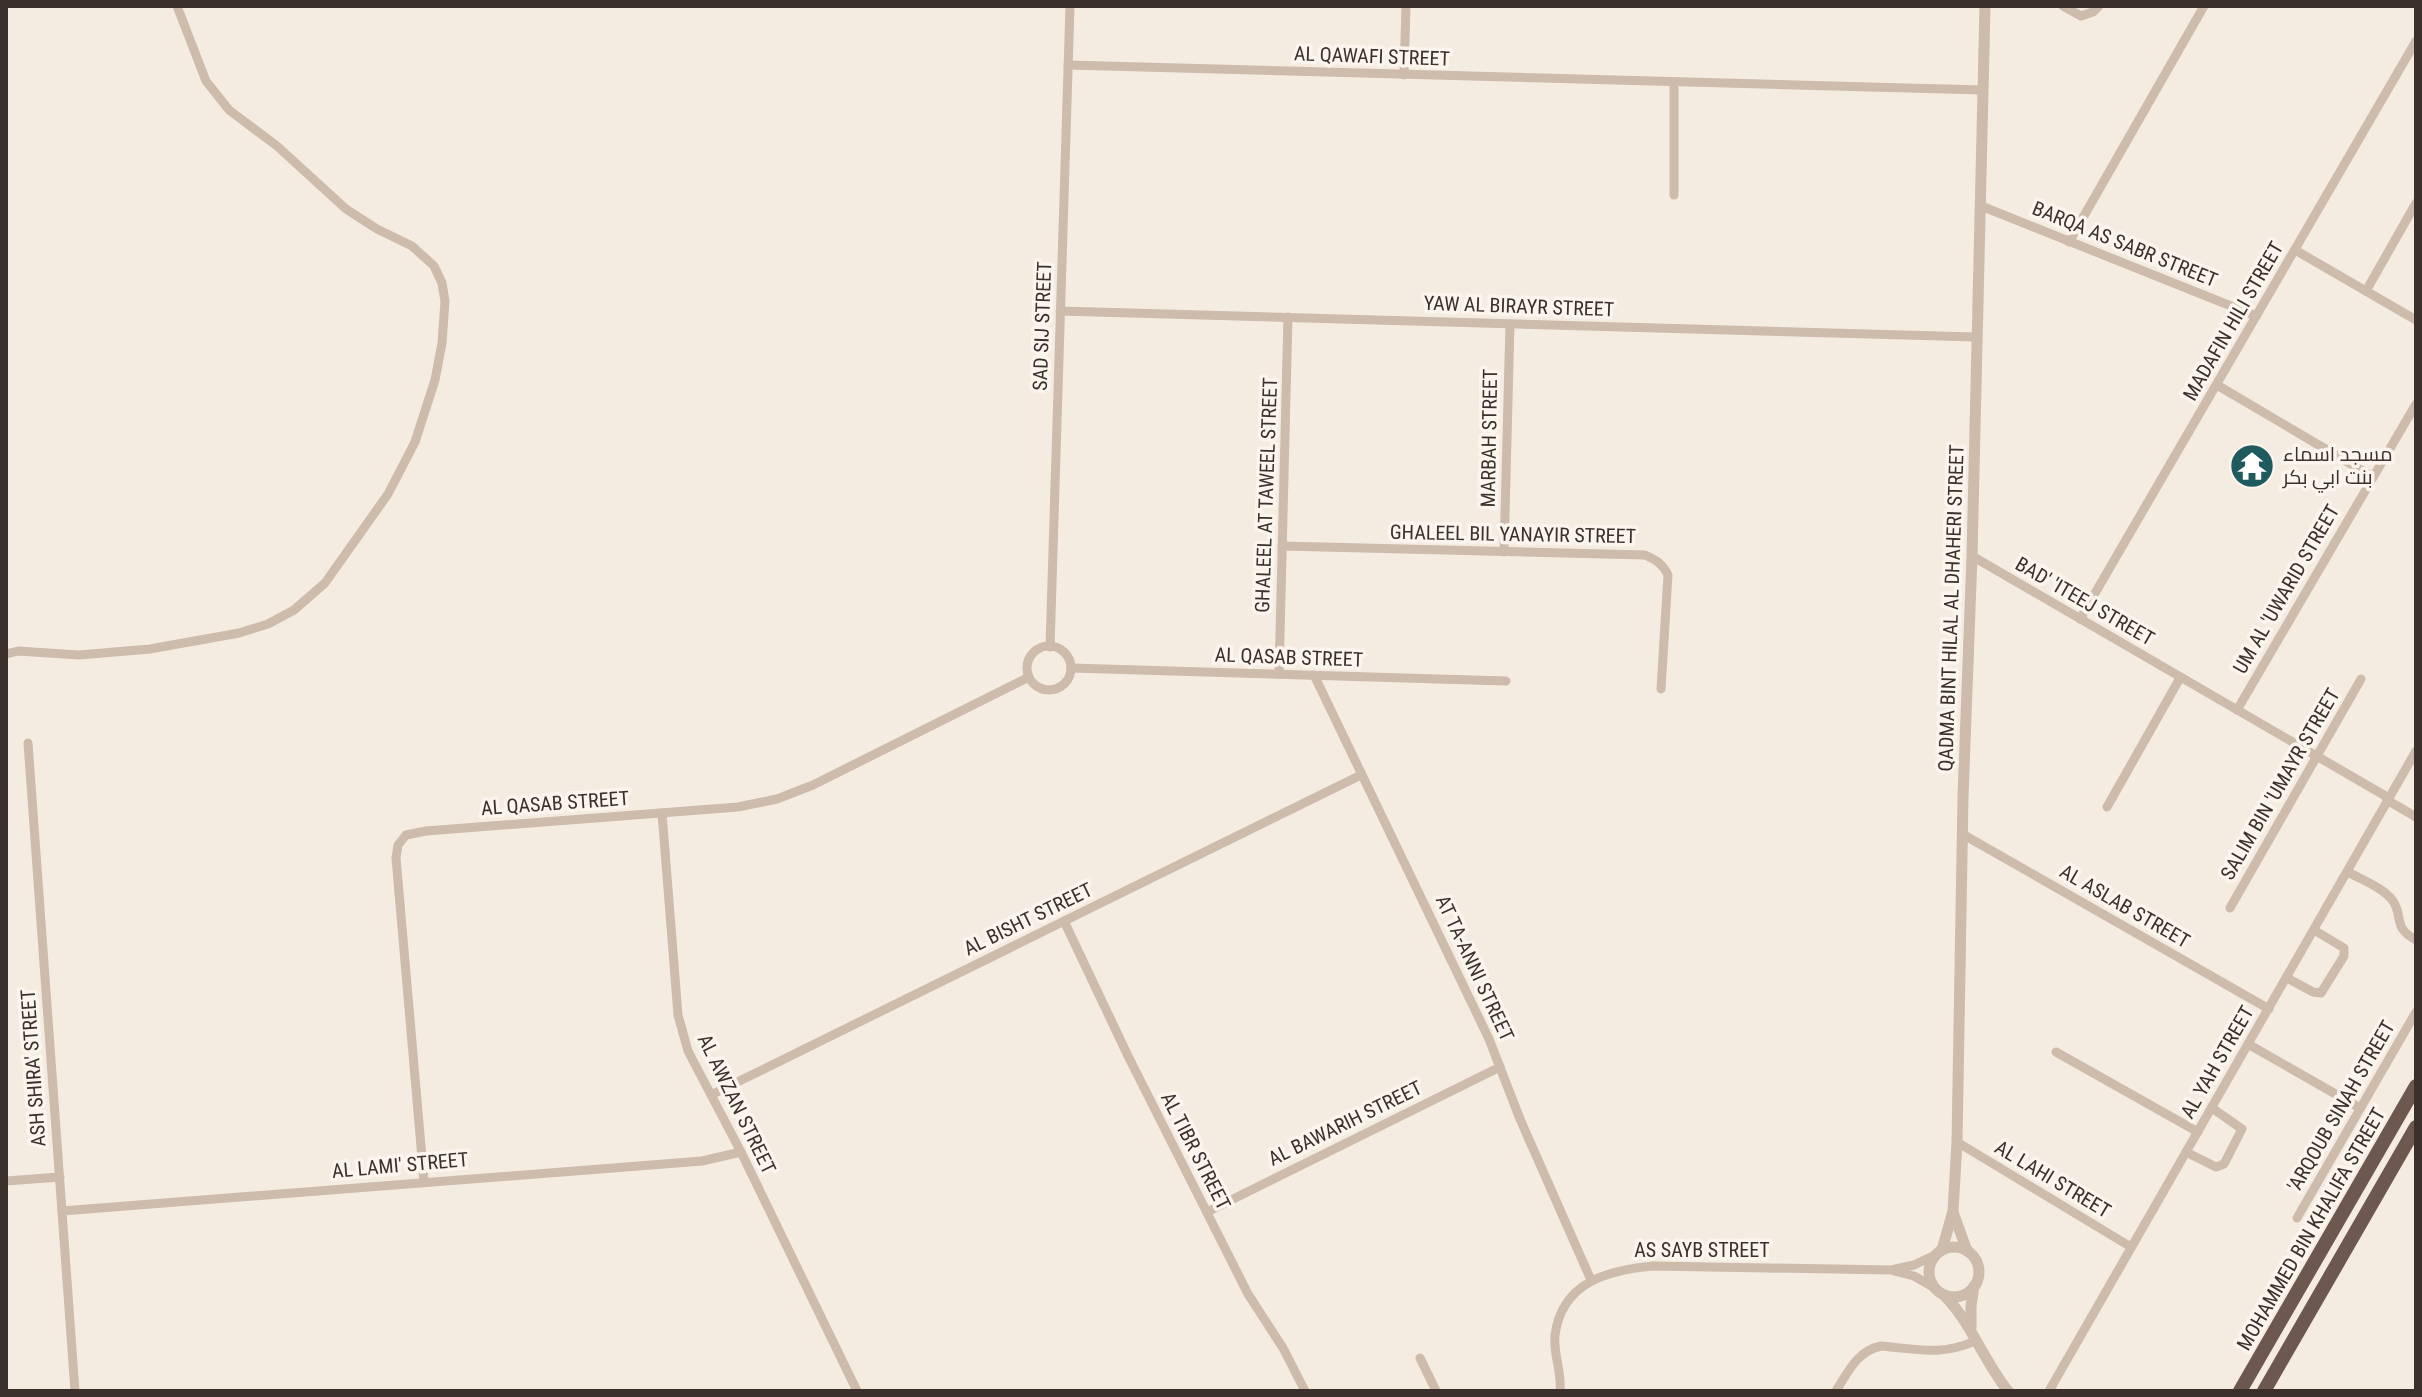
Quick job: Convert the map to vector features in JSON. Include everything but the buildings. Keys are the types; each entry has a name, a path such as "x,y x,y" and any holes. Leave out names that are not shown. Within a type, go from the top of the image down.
{"highway":[{"name":"MOHAMMED BIN KHALIFA STREET","path":"2240,1391 2416,1086"},
{"name":"MOHAMMED BIN KHALIFA STREET","path":"2264,1391 2416,1127"}],"street":[{"path":"6,654 18,651 89,655 150,649 239,633 268,624 294,610 316,593 334,572 393,487 415,442 435,380 445,301 442,283 434,266 412,246 346,209 277,146 229,110 206,81 177,6"},
{"name":"SAD SIJ STREET","path":"1050,647 1070,6"},
{"path":"1404,75 1406,6"},
{"name":"QADMA BINT HILAL AL DHAHERI STREET","path":"1939,1253 1953,1211 1957,1142 1963,797 1985,6"},
{"path":"2063,6 2081,16 2099,6"},
{"path":"2069,242 2204,6"},
{"name":"MADAFIN HILI STREET","path":"2080,619 2416,41"},
{"name":"AL QAWAFI STREET","path":"1068,65 1982,90"},
{"path":"1674,83 1674,195"},
{"path":"2366,291 2416,203"},
{"name":"BARQA AS SABR STREET","path":"1981,206 2256,316"},
{"path":"2295,250 2416,320"},
{"name":"YAW AL BIRAYR STREET","path":"1060,311 1976,337"},
{"name":"GHALEEL AT TAWEEL STREET","path":"1279,674 1288,317"},
{"name":"MARBAH STREET","path":"1504,552 1510,324"},
{"path":"2217,385 2373,477"},
{"name":"UM AL 'UWARID STREET","path":"2237,710 2373,477 2413,416 2416,404"},
{"name":"GHALEEL BIL YANAYIR STREET","path":"1282,546 1634,554 1657,560 1664,567 1668,584 1661,689"},
{"name":"BAD' 'ITEEJ STREET","path":"1972,556 2317,756 2416,817"},
{"path":"1050,647 1066,656 1071,668 1063,685 1051,690 1038,687 1027,671 1031,656 1042,648 1050,647"},
{"name":"AL QASAB STREET","path":"1071,668 1506,681"},
{"name":"AT TA-ANNI STREET","path":"1314,675 1489,1039 1591,1280"},
{"name":"AL QASAB STREET","path":"424,1181 396,858 398,845 406,835 738,807 777,799 795,793 1029,677"},
{"path":"2107,807 2180,678"},
{"name":"SALIM BIN 'UMAYR STREET","path":"2230,908 2361,679"},
{"name":"ASH SHIRA' STREET","path":"28,743 75,1391"},
{"name":"AL YAH STREET","path":"2049,1391 2415,754"},
{"name":"AL BISHT STREET","path":"711,1095 1361,775"},
{"name":"AL AWZAN STREET","path":"662,813 678,1015 688,1051 741,1152 857,1391"},
{"name":"AL ASLAB STREET","path":"1964,835 2269,1009"},
{"path":"2348,872 2391,898 2403,931 2416,940"},
{"name":"AL TIBR STREET","path":"1064,921 1248,1294 1283,1348 1305,1391"},
{"path":"2287,978 2321,993 2344,956 2342,946 2314,930"},
{"name":"'ARQOUB SINAH STREET","path":"2297,1218 2416,1012"},
{"path":"2248,1044 2360,1108"},
{"path":"2056,1052 2198,1132"},
{"name":"AL BAWARIH STREET","path":"1207,1212 1500,1067"},
{"path":"2186,1152 2216,1167 2224,1164 2242,1129 2212,1108"},
{"name":"AL LAHI STREET","path":"1957,1142 2131,1247"},
{"name":"AL LAMI' STREET","path":"62,1211 702,1161 741,1152"},
{"path":"6,1181 60,1177"},
{"name":"QADMA BINT HILAL AL DHAHERI STREET","path":"1953,1211 1967,1251"},
{"path":"1974,1338 1971,1306 1978,1267 1967,1251 1959,1247 1939,1253 1929,1268 1931,1282 1957,1309 1974,1338 2008,1391"},
{"name":"AS SAYB STREET","path":"1591,1280 1620,1270 1653,1266 1891,1270 1914,1265 1939,1253"},
{"name":"AS SAYB STREET","path":"1891,1270 1914,1276 1939,1291"},
{"path":"1560,1391 1555,1334 1560,1316 1569,1300 1591,1280"},
{"path":"1939,1291 1960,1296 1974,1286"},
{"path":"1836,1391 1855,1361 1871,1348 1881,1346 1943,1351 1960,1348 1974,1338"},
{"path":"1420,1358 1436,1391"}],"place":[{"name":"مسجد اسماء بنت ابي بكر","path":"2252,466"}]}
